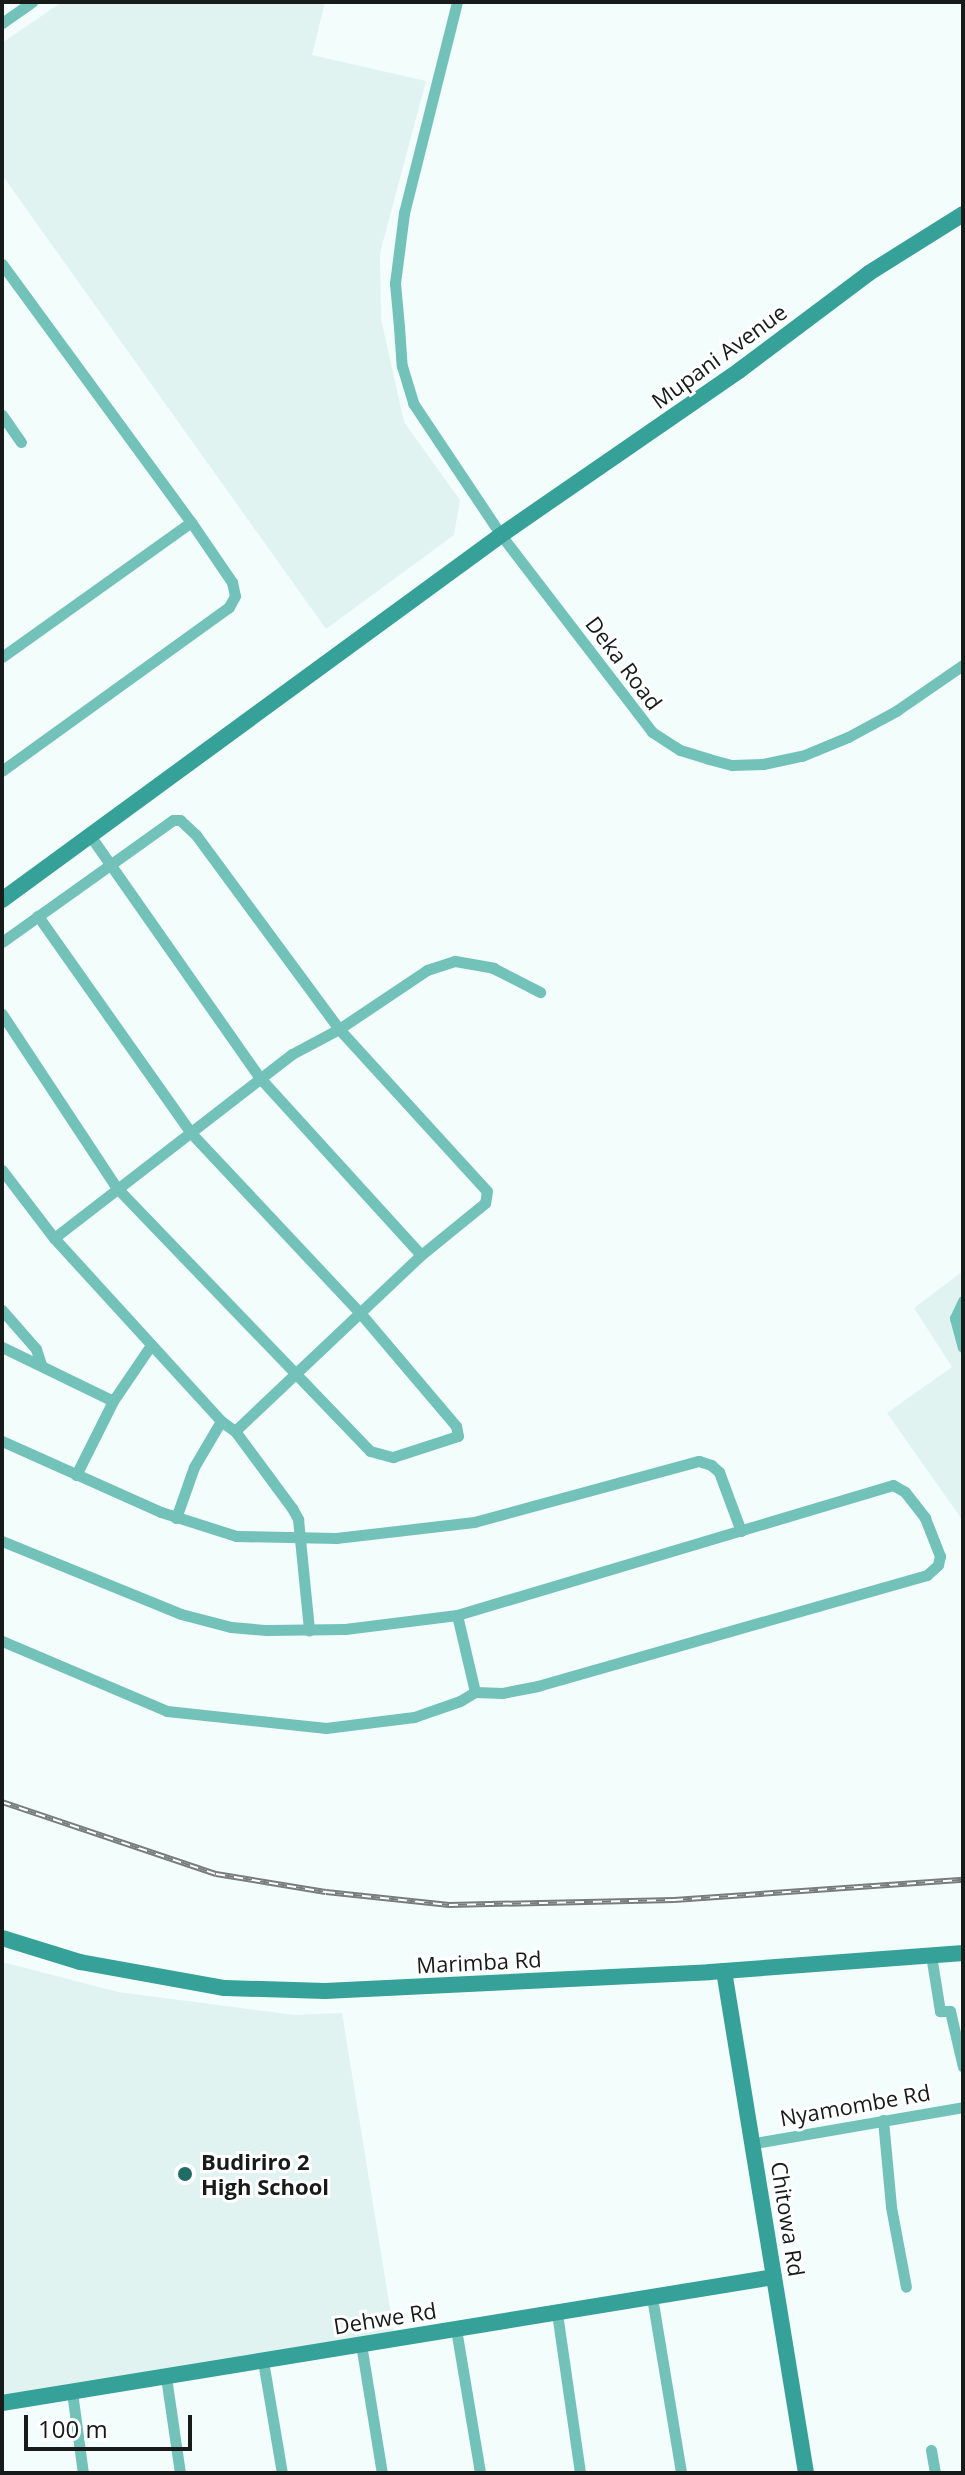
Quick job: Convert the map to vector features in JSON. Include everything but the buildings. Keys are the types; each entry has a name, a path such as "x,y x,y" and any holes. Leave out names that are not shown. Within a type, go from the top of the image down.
{"street":[{"path":"2,23 32,2"},
{"name":"Deka Road","path":"457,2 404,213 395,283 397,313 402,366 413,403 501,535 652,732 680,750 709,759 732,765 763,764 802,756 848,737 896,711 963,665"},
{"name":"Mupani Avenue","path":"2,900 501,535 740,370 869,273 963,214"},
{"path":"2,264 232,582 232,604 2,771"},
{"path":"2,415 21,442"},
{"path":"2,657 191,522"},
{"path":"2,942 110,863 173,820 180,820 196,835 339,1029 487,1191 485,1203 421,1255 235,1431"},
{"path":"89,834 260,1078 421,1255"},
{"path":"2,1014 116,1187 295,1375 377,1454 393,1457 457,1437 456,1426 361,1314 191,1133 38,916"},
{"path":"54,1238 260,1078 312,1041 339,1029 427,970 455,961 493,968 540,992"},
{"path":"2,1170 54,1238 221,1421 235,1431 292,1508 298,1519 309,1630"},
{"path":"963,1301 955,1318 963,1347"},
{"path":"2,1310 36,1349 41,1364"},
{"path":"76,1475 113,1401 151,1345"},
{"path":"2,1347 113,1401"},
{"path":"176,1518 194,1467 221,1421"},
{"path":"2,1441 176,1518 224,1534 300,1539 474,1522 699,1461 719,1472 741,1531"},
{"path":"2,1541 203,1621 255,1629 309,1630 457,1615 897,1485 925,1518 940,1556 938,1565 927,1575 538,1686 503,1693 475,1692 414,1717 345,1726 293,1727 157,1708 2,1641"},
{"path":"457,1615 475,1692"},
{"name":"Marimba Rd","path":"2,1938 80,1962 225,1988 325,1991 724,1971 963,1953"},
{"path":"931,1955 940,2011 950,2011 963,2067"},
{"name":"Chitowa Rd","path":"724,1971 755,2143 806,2473"},
{"name":"Nyamombe Rd","path":"755,2143 963,2107"},
{"path":"883,2120 891,2207 906,2287"},
{"name":"Dehwe Rd","path":"2,2403 774,2277"},
{"path":"652,2297 681,2473"},
{"path":"557,2313 580,2473"},
{"path":"456,2329 480,2473"},
{"path":"361,2344 382,2473"},
{"path":"263,2361 282,2473"},
{"path":"166,2377 180,2473"},
{"path":"72,2392 83,2473"},
{"path":"931,2450 935,2473"}],"shaded area":[{"path":"62,2 325,2 312,55 426,81 380,253 381,319 404,422 460,500 454,535 326,629 2,175 2,43"},
{"path":"963,1271 963,1521 887,1413 952,1367 914,1308"},
{"name":"Budiriro 2 High School","path":"2,1962 118,1992 295,2015 342,2013 394,2333 2,2397"}],"railway":[{"path":"2,1802 216,1874 326,1892 449,1905 674,1900 963,1880"}],"place":[{"name":"Budiriro 2 High School","path":"185,2174"}]}
